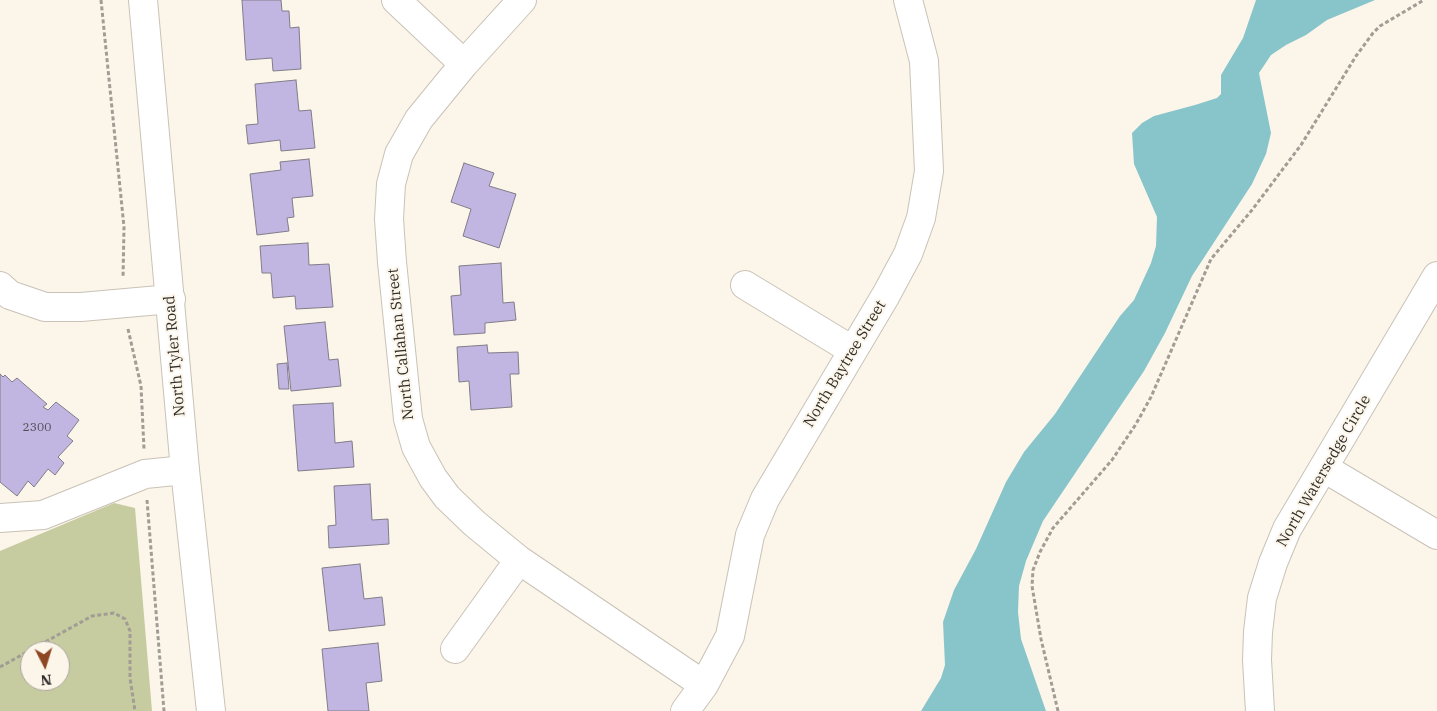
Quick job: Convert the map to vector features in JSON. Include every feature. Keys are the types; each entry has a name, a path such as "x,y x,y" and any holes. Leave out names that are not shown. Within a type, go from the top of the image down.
{"street":[{"name":"North Tyler Road","path":"143,0 185,470 211,711"},
{"path":"396,0 464,64"},
{"name":"North Callahan Street","path":"522,0 464,64 419,119 400,154 391,184 389,219 391,254 408,419 416,447 433,478 447,497 474,523 519,560 704,685"},
{"name":"North Baytree Street","path":"685,711 704,685 730,636 750,535 765,499 908,254 921,218 929,171 924,61 908,0"},
{"name":"North Watersedge Circle","path":"1260,711 1257,660 1262,598 1273,563 1287,529 1437,276"},
{"path":"745,285 852,350"},
{"path":"0,286 10,295 45,307 170,299"},
{"path":"1324,468 1437,535"},
{"path":"0,518 43,515 146,474 185,470"},
{"path":"455,649 519,560"}],"path":[{"path":"101,0 124,228 124,303 141,386 164,711"},
{"path":"1058,711 1032,586 1033,570 1040,552 1054,528 1112,460 1136,424 1151,397 1211,259 1252,210 1301,145 1356,56 1373,33 1380,26 1424,0"},
{"path":"0,668 92,616 114,613 125,619 130,631 130,678 135,711"}],"green space":[{"path":"114,503 135,508 152,711 0,711 0,551"}],"water":[{"path":"1256,0 1375,0 1327,20 1306,35 1286,45 1271,55 1259,73 1271,133 1266,154 1252,184 1192,276 1165,333 1144,371 1043,521 1026,561 1019,586 1018,612 1021,639 1046,711 921,711 941,678 945,665 943,622 954,590 976,549 1006,482 1024,452 1055,414 1120,316 1134,300 1151,263 1156,246 1157,217 1134,164 1132,133 1142,123 1154,116 1217,98 1221,94 1221,75 1243,38"}],"building":[{"path":"242,0 281,0 282,11 289,11 290,28 299,27 301,69 273,71 272,58 246,60"},
{"path":"296,80 299,111 311,110 315,148 281,151 280,140 248,144 246,125 258,124 255,84"},
{"path":"309,159 313,196 292,198 294,217 287,218 289,231 257,235 250,174 281,170 280,162"},
{"path":"464,163 494,173 489,186 516,194 499,248 463,236 471,209 451,202"},
{"path":"308,243 309,265 329,264 333,307 296,309 295,296 273,298 271,273 262,273 260,246"},
{"path":"501,263 503,303 514,302 516,320 485,323 485,333 454,335 451,296 461,295 459,266"},
{"path":"325,322 329,360 338,359 341,386 291,391 284,326"},
{"path":"487,345 488,353 518,352 519,374 510,374 512,407 471,410 469,381 459,382 457,347"},
{"path":"287,363 289,389 279,389 277,364"},
{"path":"0,374 3,377 5,375 12,382 17,378 47,404 43,407 48,410 56,402 79,420 67,436 73,441 58,457 64,463 55,475 48,469 34,487 28,481 17,496 0,482"},
{"path":"333,403 335,443 352,441 354,467 298,471 293,405"},
{"path":"370,484 372,520 388,519 389,544 329,548 328,526 336,525 334,486"},
{"path":"360,564 364,599 382,597 385,625 329,631 322,568"},
{"path":"378,643 382,681 366,683 369,711 328,711 322,649"}]}
